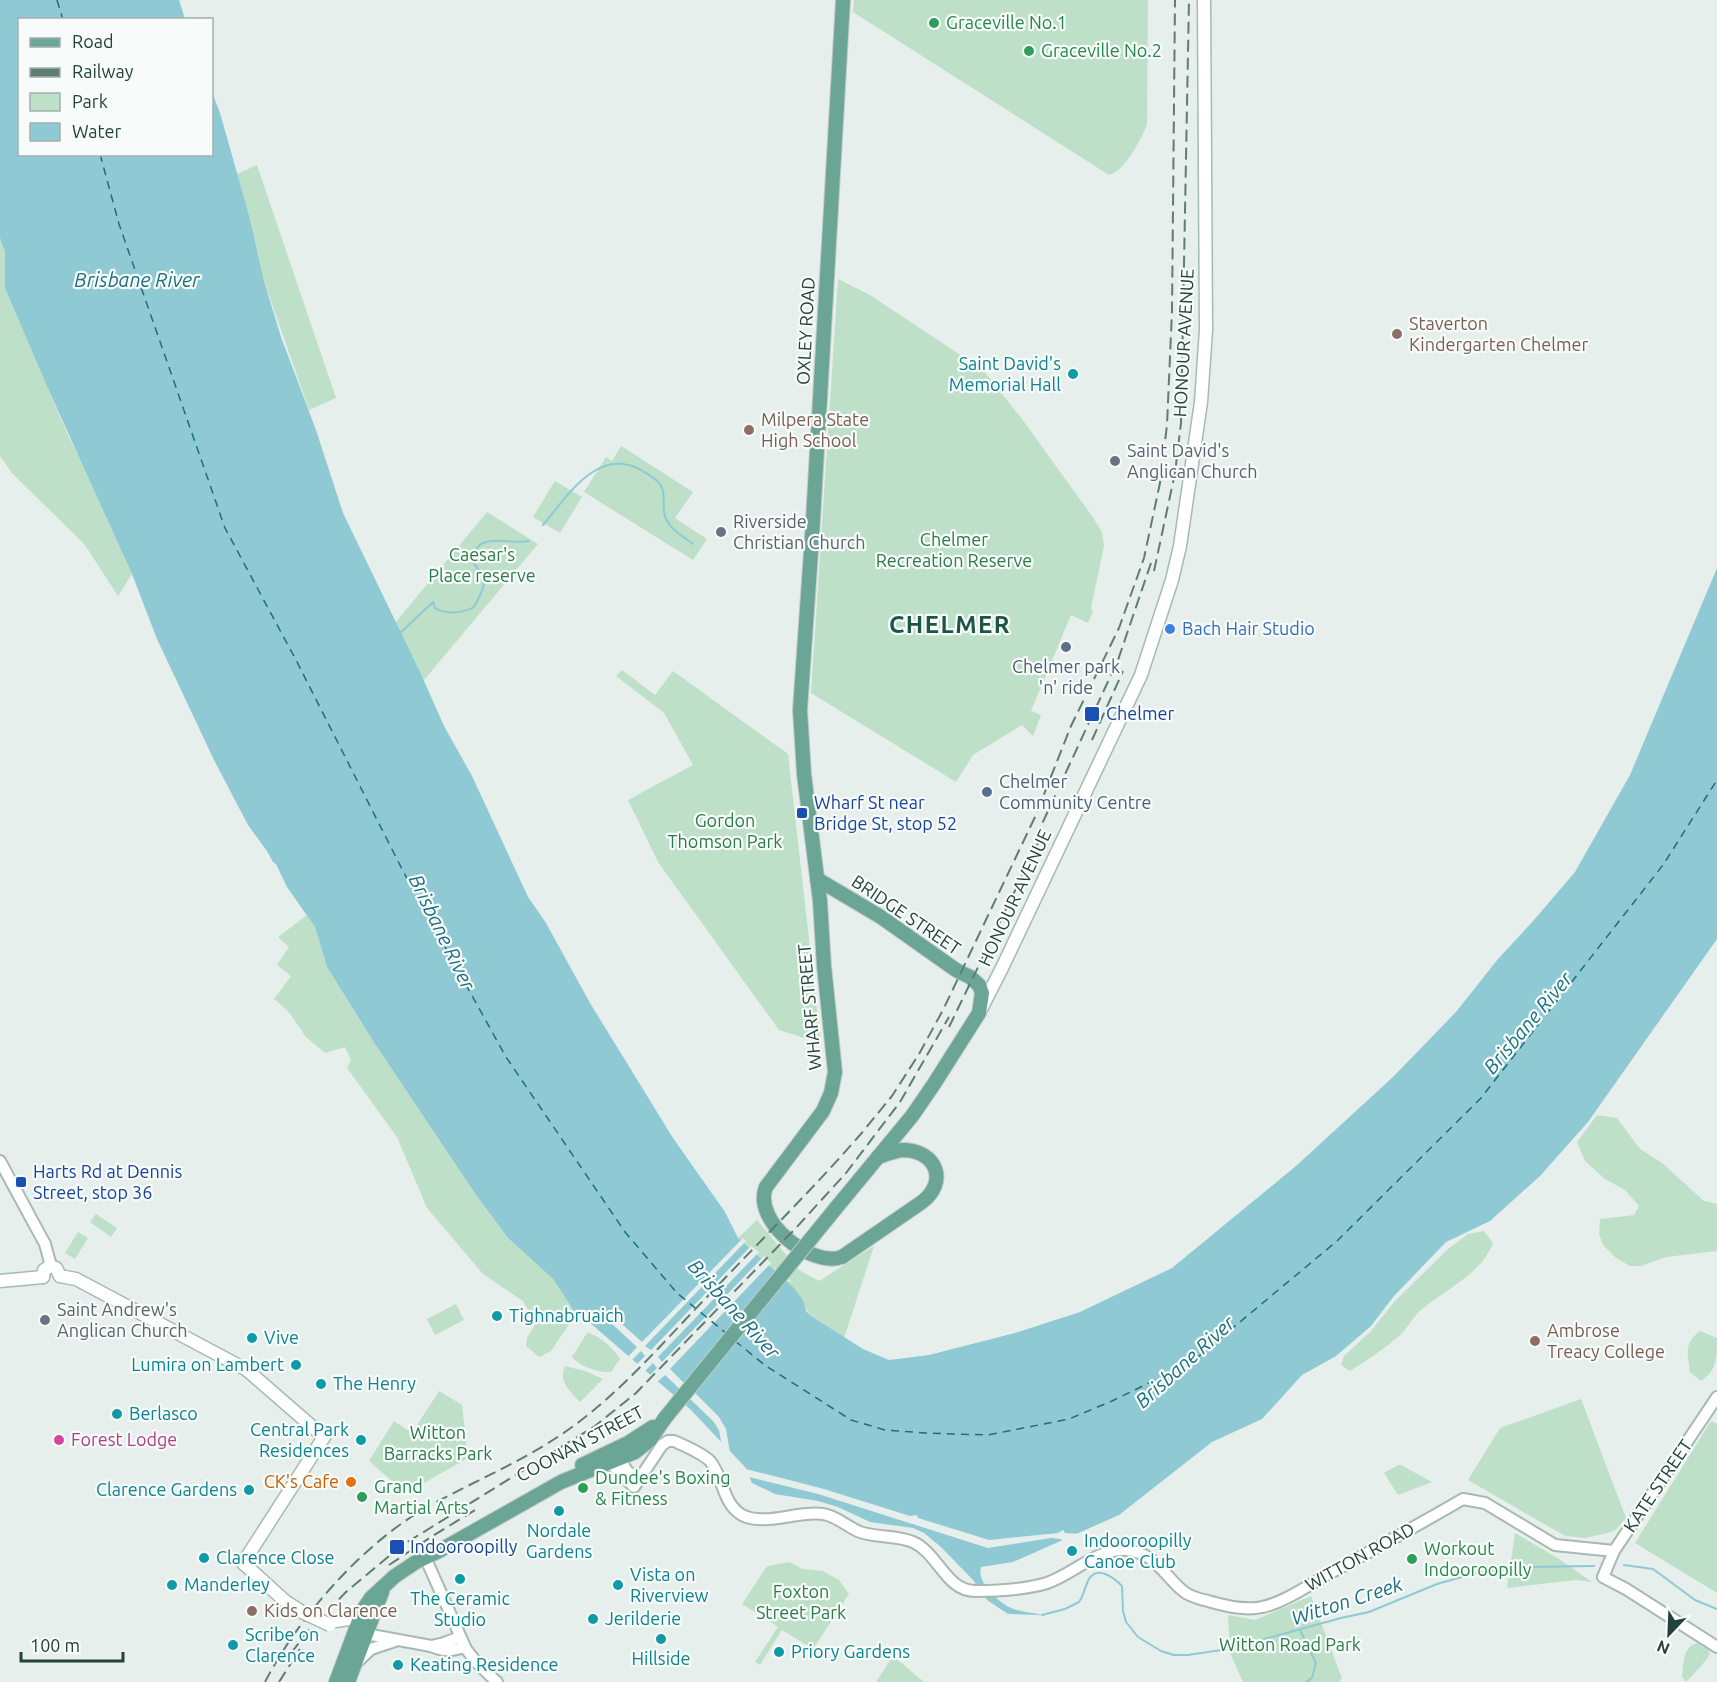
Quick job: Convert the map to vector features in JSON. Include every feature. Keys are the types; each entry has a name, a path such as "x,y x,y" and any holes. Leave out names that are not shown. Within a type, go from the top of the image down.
{"main road":[{"name":"OXLEY ROAD","path":"801,699 843,0"},
{"name":"HONOUR AVENUE","path":"665,1418 920,1105 979,1013 1141,675 1172,580 1180,546 1201,402 1206,330 1204,0"},
{"name":"WHARF STREET","path":"801,699 802,756 817,879 835,1072 826,1105 814,1125 764,1192 764,1207 771,1222 806,1251 826,1259 839,1258 929,1197 935,1188 937,1176 935,1168 914,1152 898,1151 878,1157"},
{"name":"BRIDGE STREET","path":"817,879 866,908 956,970 970,977 981,990 979,1013"},
{"path":"970,977 987,979 1002,968"},
{"path":"51,1266 56,1268 60,1276 57,1281 46,1282 43,1277 44,1269 51,1266"},
{"path":"60,1276 76,1279 247,1370 324,1437 243,1563 281,1597 302,1612 360,1634"},
{"path":"0,1281 43,1277"},
{"name":"COONAN STREET","path":"426,1556 440,1551 561,1482 615,1461 646,1443 657,1432 665,1418"},
{"name":"COONAN STREET","path":"350,1676 363,1610 371,1598 385,1585 439,1544 494,1510 639,1437 665,1418"},
{"path":"567,1472 607,1458 615,1461"},
{"name":"COONAN STREET","path":"336,1682 385,1585"},
{"path":"332,1623 349,1619 363,1610"}],"street":[{"path":"0,1161 45,1244 51,1266"},
{"name":"KATE STREET","path":"1717,1397 1614,1551 1603,1577 1626,1589 1717,1647"},
{"name":"WITTON ROAD","path":"615,1461 637,1483 662,1445 672,1441 709,1460 731,1505 741,1514 757,1519 821,1513 832,1516 857,1531 869,1535 910,1540 931,1554 956,1586 974,1591 1029,1587 1046,1583 1060,1578 1099,1555 1119,1550 1132,1550 1154,1560 1186,1594 1231,1607 1263,1607 1307,1586 1463,1499 1485,1503 1556,1545 1614,1551"},
{"path":"426,1556 462,1642 477,1663 497,1682"},
{"path":"360,1634 431,1646 445,1651 462,1642"},
{"path":"350,1676 359,1659 371,1649 401,1640"}],"green space":[{"path":"854,0 1148,0 1147,125 1126,162 1115,173 1109,175 853,12"},
{"path":"257,165 336,398 309,410 264,281 237,174"},
{"path":"0,238 5,252 5,288 67,433 132,574 118,596 85,545 12,473 0,456"},
{"name":"Chelmer Recreation Reserve","path":"838,279 870,295 983,370 1022,419 1102,532 1104,546 1091,608 1093,611 1088,623 1071,615 1031,711 1041,715 1033,736 1022,725 973,755 956,782 811,693"},
{"path":"621,446 693,492 675,518 707,539 693,560 584,492 606,457 612,461"},
{"path":"555,481 582,497 560,533 533,517"},
{"name":"Caesar's Place reserve","path":"487,512 538,544 424,680 395,623"},
{"name":"Gordon Thomson Park","path":"622,670 655,695 673,671 788,754 820,1036 814,1041 779,1030 658,862 628,800 693,765 664,713 616,676"},
{"path":"307,915 315,927 327,967 375,1044 476,1195 508,1238 553,1279 576,1314 551,1351 539,1357 526,1346 527,1338 536,1323 523,1301 483,1274 427,1208 397,1137 347,1068 351,1060 345,1047 325,1053 306,1037 288,1011 274,999 291,976 277,965 289,947 278,937"},
{"path":"1597,1115 1617,1118 1640,1149 1662,1163 1704,1201 1717,1204 1717,1251 1666,1257 1641,1266 1630,1266 1616,1258 1603,1245 1599,1234 1600,1219 1634,1215 1639,1206 1625,1190 1605,1179 1585,1161 1577,1142"},
{"path":"96,1214 117,1228 111,1237 90,1222"},
{"path":"757,1220 799,1270 819,1281 874,1246 844,1338 811,1316 738,1238"},
{"path":"1484,1231 1493,1243 1480,1264 1471,1273 1420,1311 1399,1336 1375,1355 1350,1371 1341,1365 1344,1356 1371,1331 1394,1302 1448,1249 1468,1234"},
{"path":"78,1232 88,1238 75,1259 65,1253"},
{"path":"456,1304 464,1320 435,1335 427,1319"},
{"path":"1700,1331 1717,1338 1715,1363 1701,1381 1690,1372 1688,1354 1691,1340"},
{"path":"587,1333 605,1343 620,1359 611,1372 590,1368 572,1357"},
{"path":"565,1366 603,1379 580,1402 564,1382"},
{"name":"Witton Barracks Park","path":"439,1391 462,1405 468,1458 408,1492 400,1488 369,1461 394,1421 412,1433"},
{"path":"1581,1399 1626,1518 1616,1530 1585,1538 1565,1536 1468,1480 1500,1428"},
{"path":"1711,1421 1717,1424 1717,1593 1635,1543"},
{"path":"1398,1465 1432,1482 1398,1495 1384,1473"},
{"path":"1515,1533 1592,1582 1576,1580 1507,1588"},
{"name":"Foxton Street Park","path":"790,1562 802,1569 823,1571 839,1580 849,1594 813,1649 782,1630 760,1665 755,1662 778,1627 742,1604 767,1566"},
{"name":"Witton Road Park","path":"1311,1596 1342,1678 1339,1682 1243,1682 1230,1653 1228,1615 1255,1620"},
{"path":"1697,1643 1710,1654 1686,1682 1682,1677 1686,1652"},
{"path":"893,1656 924,1682 876,1682"}],"water":[{"name":"Brisbane River","path":"0,0 179,0 185,18 18,18 18,156 213,156 213,95 250,219 264,281 281,337 316,430 343,513 444,726 472,776 528,897 546,923 590,1003 673,1138 725,1212 738,1238 794,1288 811,1316 863,1349 889,1360 929,1355 1015,1333 1080,1312 1172,1268 1296,1166 1393,1077 1456,1012 1498,959 1575,872 1630,775 1717,568 1717,939 1588,1122 1540,1176 1490,1221 1446,1242 1394,1296 1371,1326 1336,1356 1302,1375 1262,1419 1212,1442 1119,1515 1013,1562 981,1567 980,1573 985,1585 1000,1601 1015,1609 1045,1615 1008,1614 987,1600 973,1580 924,1533 913,1528 870,1522 838,1507 818,1501 775,1494 752,1483 745,1467 691,1410 582,1316 576,1314 553,1279 508,1238 476,1195 375,1044 327,967 315,927 287,887 276,864 248,825 214,760 157,639 132,574 5,288 5,252 0,238"}],"pier":[{"path":"743,1238 746,1241 645,1346 651,1350 751,1246 759,1252 658,1357 662,1362 764,1256 771,1263 670,1369 685,1384 776,1271 775,1267 791,1281 786,1279 694,1392 719,1417 726,1429 730,1453 742,1468 824,1489 910,1516 917,1515 918,1518 989,1540 1058,1533 1063,1530 1065,1533 1083,1534 1071,1540 1065,1539 1066,1542 1063,1543 1061,1539 1051,1538 988,1548 818,1494 745,1476 742,1469 722,1447 719,1430 713,1421 665,1375 655,1384 648,1377 657,1368 653,1363 643,1373 635,1366 645,1356 641,1351 630,1362 626,1359 637,1347 610,1322 602,1320 586,1324 580,1319 587,1312 604,1314 607,1311 613,1312 612,1315 642,1342"}],"waterway":[{"path":"543,525 584,478 597,469 625,464 641,470 660,484 668,523 693,544"},
{"path":"398,635 433,602 435,608 449,612 460,612 474,607 484,583 483,576 473,560 475,551 481,544 496,541 529,541"},
{"name":"Witton Creek","path":"1624,1565 1653,1569 1695,1600 1717,1609"},
{"name":"Witton Creek","path":"1042,1615 1065,1609 1079,1602 1089,1579 1097,1573 1106,1574 1122,1586 1126,1622 1138,1637 1161,1651 1174,1655 1188,1655 1228,1649 1369,1612 1437,1584 1476,1573 1527,1567 1594,1566"},
{"path":"1300,1630 1316,1663 1312,1678 1306,1682"}],"ferry route":[{"path":"57,0 62,18"},
{"path":"101,156 119,224 225,528 296,660 404,873 506,1057 625,1232 677,1293 727,1334"},
{"path":"735,1341 766,1366 851,1420 885,1430 925,1433 988,1435 1069,1419 1192,1362 1337,1241 1481,1098 1663,865 1717,780"}],"railway":[{"path":"265,1682 279,1657 315,1606 358,1559 406,1520 547,1444 584,1418 632,1375 804,1197 860,1135 892,1096 919,1054 943,1010 1035,817 1071,726 1119,628 1144,558 1160,483 1167,425 1172,311 1175,0"},
{"path":"1154,571 1175,473 1181,423 1189,0"},
{"path":"1035,839 1118,660 1151,563"},
{"path":"1092,740 1123,671"},
{"path":"949,1027 1043,833"},
{"path":"291,1653 309,1630 346,1592 401,1546 595,1426 636,1393 846,1173 900,1102 949,1017"},
{"path":"389,1565 475,1510"},
{"path":"279,1682 300,1649"}],"place":[{"name":"Graceville No.1","path":"934,23"},
{"name":"Graceville No.2","path":"1029,51"},
{"name":"Staverton Kindergarten Chelmer","path":"1397,334"},
{"name":"Saint David's Memorial Hall","path":"1073,374"},
{"name":"Milpera State High School","path":"749,430"},
{"name":"Saint David's Anglican Church","path":"1115,461"},
{"name":"Riverside Christian Church","path":"721,532"},
{"name":"Bach Hair Studio","path":"1170,629"},
{"name":"Chelmer park 'n' ride","path":"1066,647"},
{"name":"Chelmer","path":"1092,714"},
{"name":"Chelmer Community Centre","path":"987,792"},
{"name":"Wharf St near Bridge St, stop 52","path":"802,813"},
{"name":"Harts Rd at Dennis Street, stop 36","path":"21,1182"},
{"name":"Tighnabruaich","path":"497,1316"},
{"name":"Saint Andrew's Anglican Church","path":"45,1320"},
{"name":"Vive","path":"252,1338"},
{"name":"Ambrose Treacy College","path":"1535,1341"},
{"name":"Lumira on Lambert","path":"296,1365"},
{"name":"The Henry","path":"321,1384"},
{"name":"Berlasco","path":"117,1414"},
{"name":"Forest Lodge","path":"59,1440"},
{"name":"Central Park Residences","path":"361,1440"},
{"name":"CK's Cafe","path":"351,1482"},
{"name":"Dundee's Boxing & Fitness","path":"583,1488"},
{"name":"Clarence Gardens","path":"249,1490"},
{"name":"Grand Martial Arts","path":"362,1497"},
{"name":"Nordale Gardens","path":"559,1511"},
{"name":"Indooroopilly","path":"397,1547"},
{"name":"Indooroopilly Canoe Club","path":"1072,1551"},
{"name":"Clarence Close","path":"204,1558"},
{"name":"Workout Indooroopilly","path":"1412,1559"},
{"name":"The Ceramic Studio","path":"460,1579"},
{"name":"Manderley","path":"172,1585"},
{"name":"Vista on Riverview","path":"618,1585"},
{"name":"Kids on Clarence","path":"252,1611"},
{"name":"Jerilderie","path":"593,1619"},
{"name":"Hillside","path":"661,1639"},
{"name":"Scribe on Clarence","path":"233,1645"},
{"name":"Priory Gardens","path":"779,1652"},
{"name":"Keating Residence","path":"398,1665"}],"district":[{"name":"CHELMER","path":"950,625"}]}
